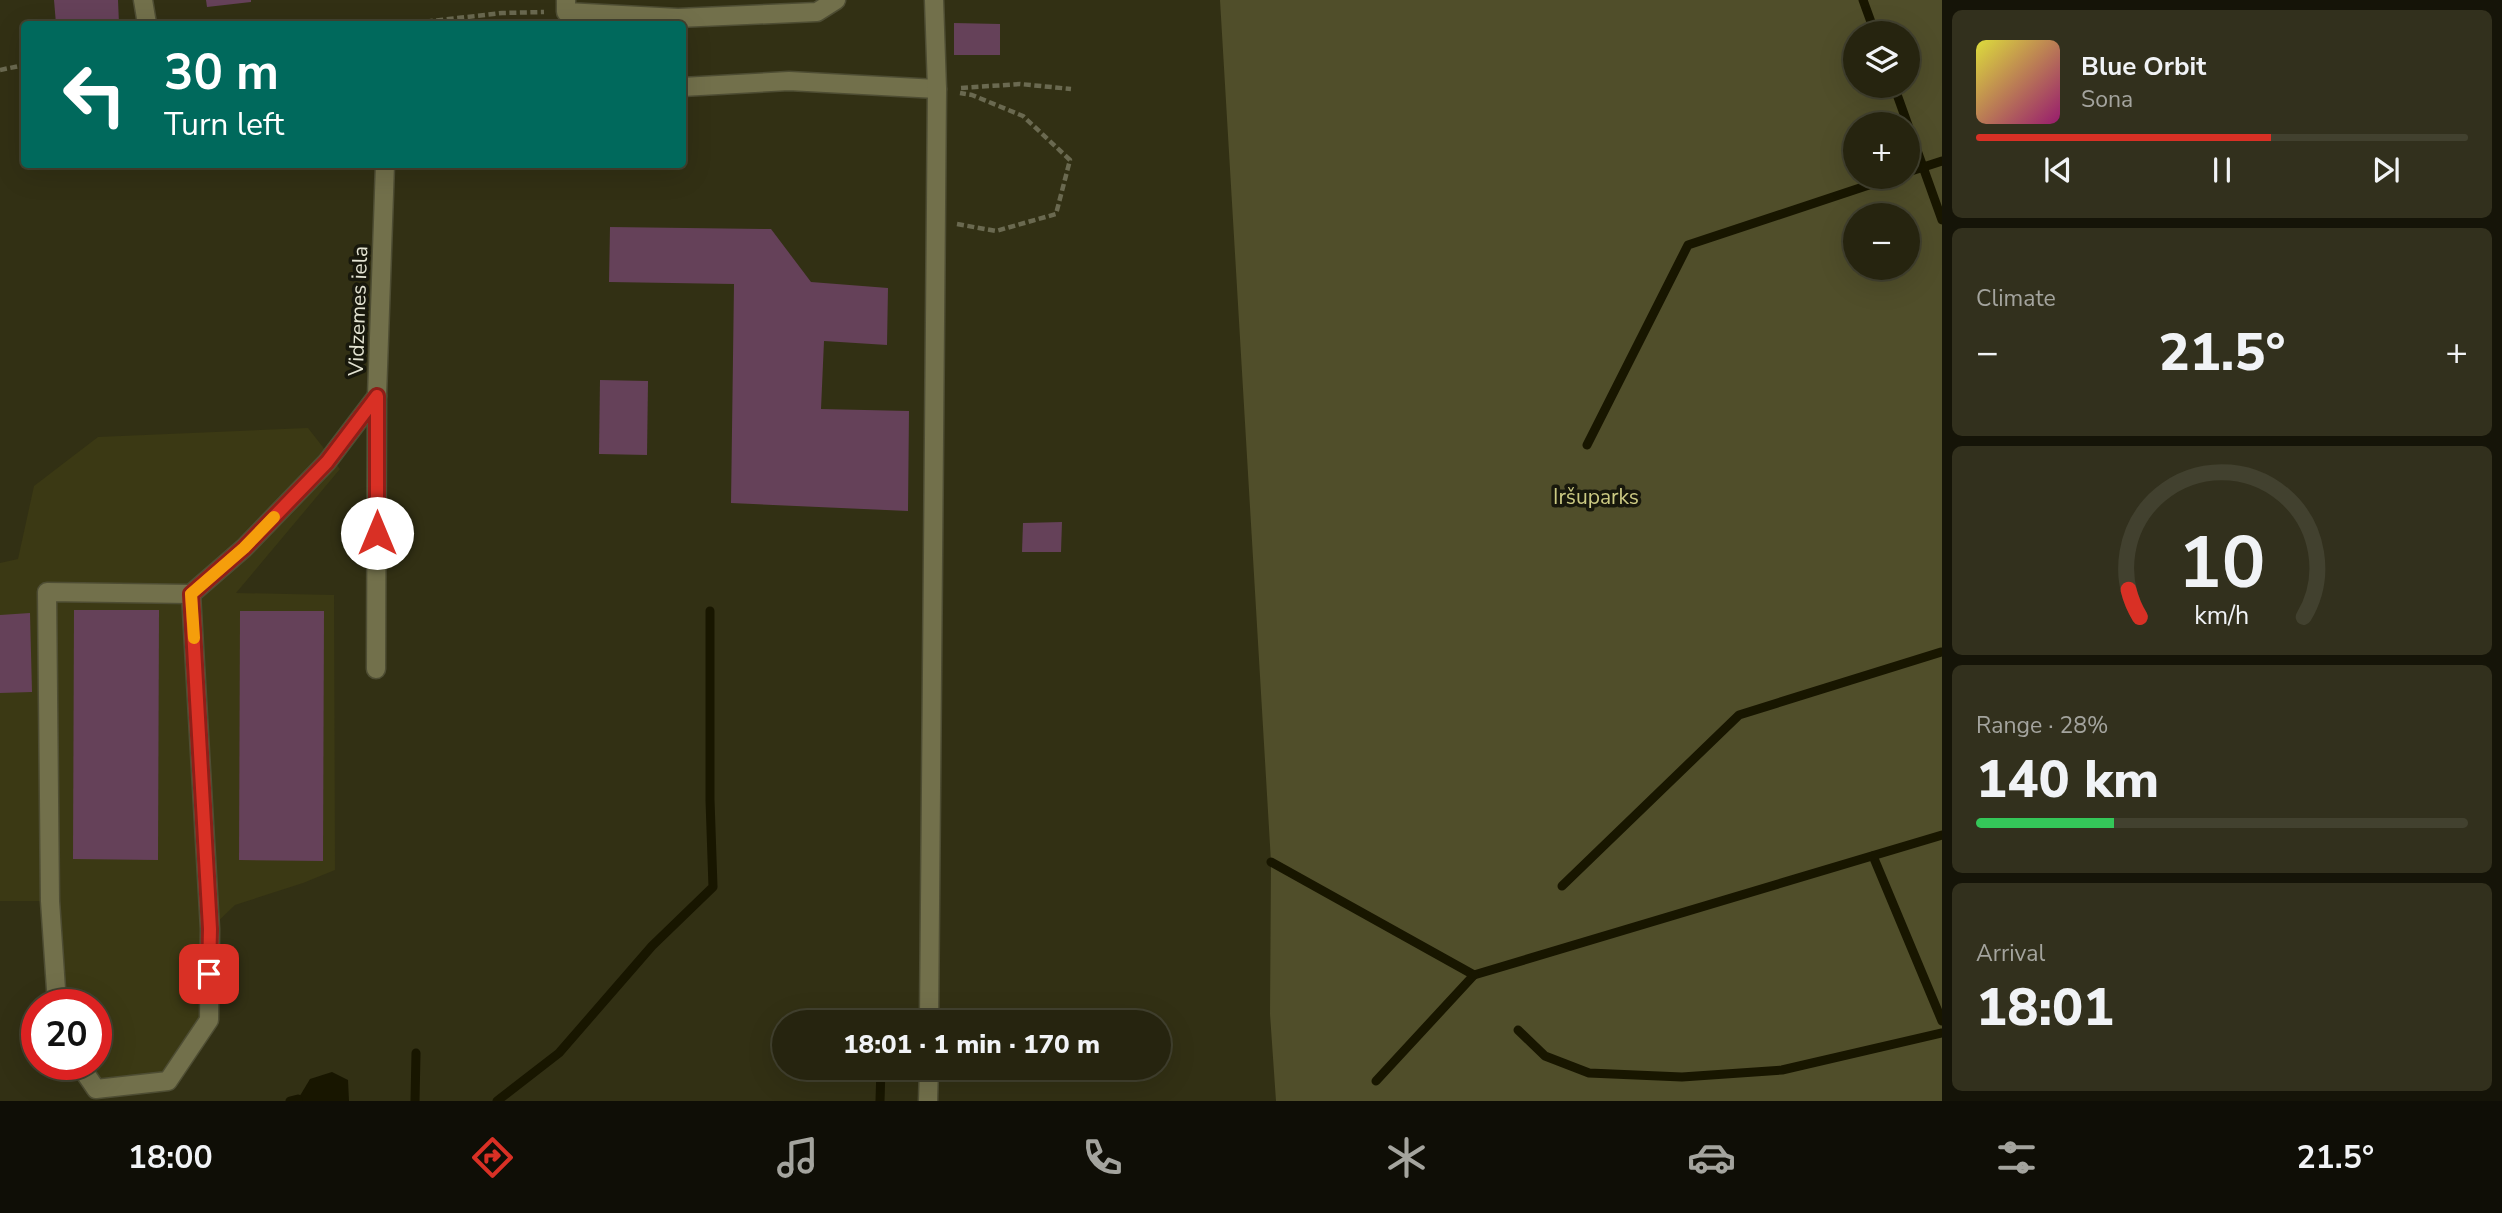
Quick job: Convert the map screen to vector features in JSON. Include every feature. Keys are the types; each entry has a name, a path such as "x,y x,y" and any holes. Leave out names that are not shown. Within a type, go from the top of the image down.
{"street":[{"path":"143,0 146,21"},
{"path":"566,6 678,19 817,12 836,0"},
{"path":"929,1010 937,89 934,0"},
{"path":"686,87 789,81 937,89"},
{"name":"Vidzemes iela","path":"376,669 377,396 385,168"},
{"path":"56,989 50,901 47,592 191,594 244,548 327,462 377,396"},
{"path":"90,1080 96,1088 168,1081 209,1020 210,929 191,594"},
{"path":"928,1101 929,1080"}],"path":[{"path":"431,21 566,6"},
{"path":"0,70 21,66"},
{"path":"937,89 1020,85 1071,89"},
{"path":"936,220 996,231 1056,214 1070,160 1023,116 972,95 937,89"}],"shaded area":[{"path":"308,428 340,469 236,593 334,595 335,870 235,905 210,929 209,1020 168,1081 96,1089 90,1080 112,1080 112,989 56,989 50,901 0,901 0,563 18,559 34,486 98,437"},
{"path":"332,1072 348,1080 349,1101 298,1099 310,1079"}],"green space":[{"name":"Iršuparks","path":"1220,0 1942,0 1942,1101 1276,1101 1270,1014 1271,862"}],"building":[{"path":"54,0 118,0 119,21 56,21"},
{"path":"206,0 251,0 251,2 207,7"},
{"path":"954,23 1000,24 1000,55 954,55"},
{"path":"610,227 771,229 811,282 888,288 887,345 824,341 821,409 909,411 908,511 731,503 734,284 609,282"},
{"path":"600,380 648,381 647,455 599,454"},
{"path":"1062,522 1061,552 1022,552 1023,523"},
{"path":"74,610 159,610 158,860 73,859"},
{"path":"240,611 324,611 323,861 239,860"},
{"path":"30,613 32,692 0,693 0,615"}],"waterway":[{"path":"1863,0 1871,21"},
{"path":"1898,98 1942,220"},
{"path":"1920,168 1942,161"},
{"path":"1587,445 1688,245 1857,189"},
{"path":"497,1101 559,1053 652,946 713,887 710,611"},
{"path":"1562,886 1739,715 1941,652"},
{"path":"1271,862 1474,975 1942,835"},
{"path":"1873,856 1942,1021"},
{"path":"1376,1081 1474,975"},
{"path":"1518,1030 1545,1056 1589,1073 1682,1077 1782,1070 1942,1033"},
{"path":"415,1101 416,1053"},
{"path":"880,1101 881,1080"},
{"path":"290,1101 298,1099"}],"slow traffic":[{"path":"194,638 191,594 244,548 274,517"}],"route":[{"path":"209,974 210,929 191,594 244,548 327,462 377,396 377,533"}]}
